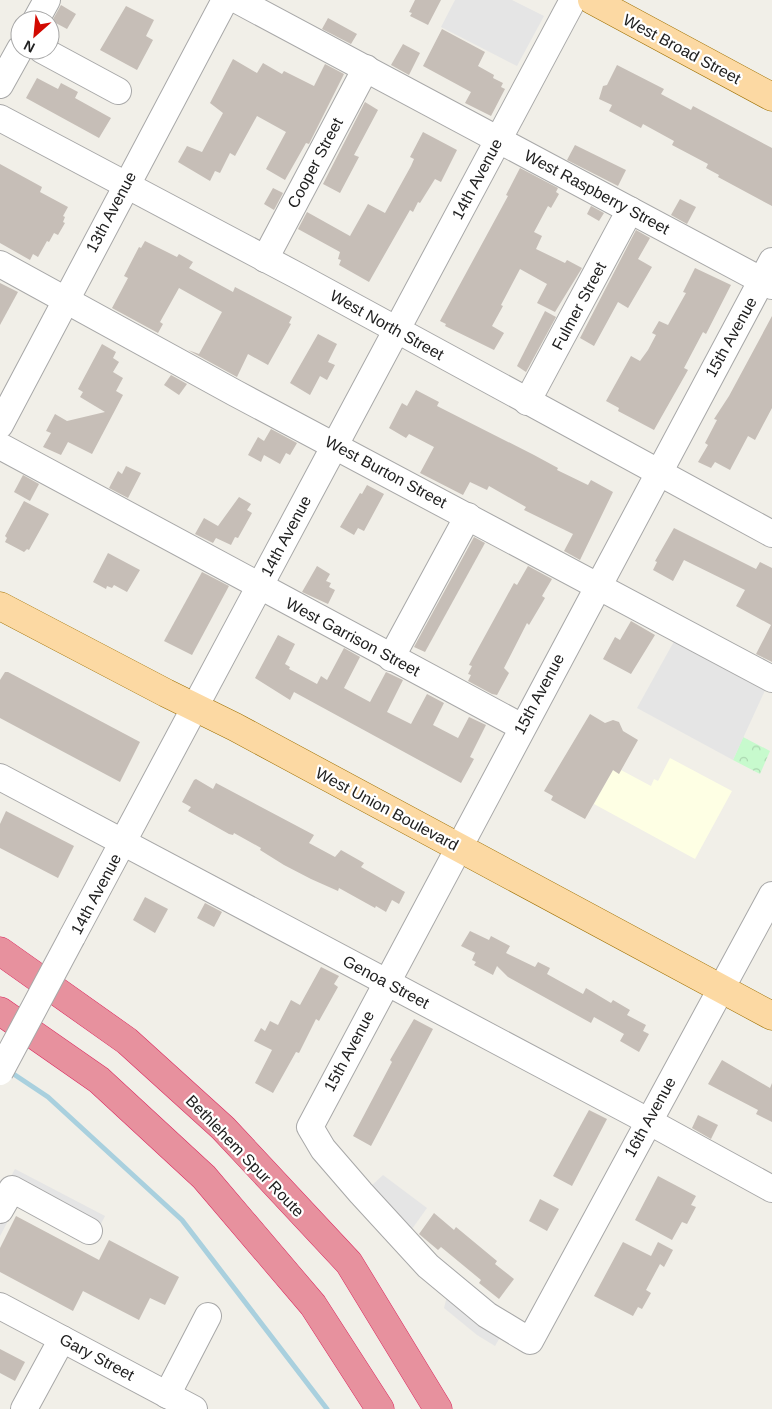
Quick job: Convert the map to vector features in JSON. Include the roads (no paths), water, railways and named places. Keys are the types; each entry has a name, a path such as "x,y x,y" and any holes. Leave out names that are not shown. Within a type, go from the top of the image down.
{"highway":[{"name":"Bethlehem Spur Route","path":"0,951 127,1041 222,1128 349,1263 438,1409"},
{"path":"0,1011 99,1080 204,1177 313,1305 380,1409"}],"main road":[{"name":"West Broad Street","path":"592,0 772,97"},
{"name":"West Union Boulevard","path":"0,606 458,847 772,1016"}],"street":[{"name":"13th Avenue","path":"0,425 65,298 225,0"},
{"name":"West Raspberry Street","path":"237,0 630,210 769,276"},
{"name":"14th Avenue","path":"0,1072 573,0"},
{"path":"0,86 14,60"},
{"path":"60,60 118,91"},
{"name":"Cooper Street","path":"265,259 366,68"},
{"name":"West North Street","path":"0,118 265,259 772,534"},
{"name":"Fulmer Street","path":"527,402 630,210"},
{"name":"West Burton Street","path":"0,264 219,384 772,679"},
{"name":"15th Avenue","path":"530,1341 486,1315 428,1266 396,1234 323,1149 310,1127 657,473 769,276"},
{"name":"West Garrison Street","path":"0,446 160,531 258,587 522,727"},
{"path":"391,658 468,516"},
{"name":"Genoa Street","path":"0,777 648,1121 772,1189"},
{"name":"16th Avenue","path":"530,1341 772,895"},
{"path":"0,1210 12,1189 89,1231"},
{"name":"Gary Street","path":"0,1306 194,1409"},
{"path":"167,1395 208,1316"},
{"path":"24,1409 62,1338"}],"waterway":[{"path":"9,1071 48,1097 182,1220 327,1409"}]}
